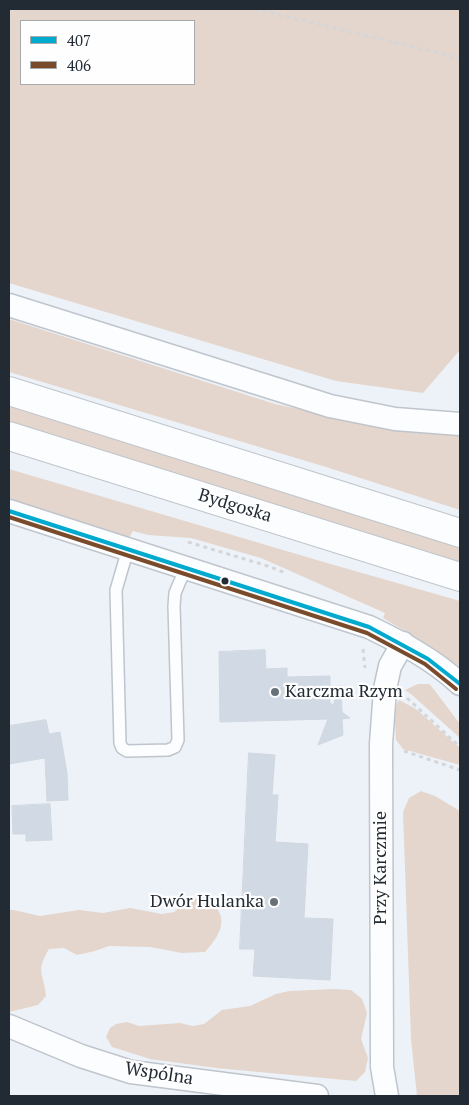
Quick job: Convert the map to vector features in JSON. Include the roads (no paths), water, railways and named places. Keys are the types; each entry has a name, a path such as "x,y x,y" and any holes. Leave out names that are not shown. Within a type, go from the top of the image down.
{"main road":[{"path":"9,391 460,533"},
{"name":"Bydgoska","path":"9,436 460,577"}],"street":[{"path":"9,305 330,406 395,419 460,424"},
{"path":"9,511 369,627 403,643 443,668 460,684"},
{"name":"Przy Karczmie","path":"387,1096 382,1067 381,744 384,689 390,666 403,643"},
{"name":"Wspólna","path":"9,1026 81,1056 131,1072 317,1096"}],"lane":[{"path":"128,548 116,590 120,743 122,748 127,751 168,750 175,748 178,740 174,606 175,593 186,567"}],"place":[{"name":"Karczma Rzym","path":"275,692"},
{"name":"Dwór Hulanka","path":"274,902"}]}
